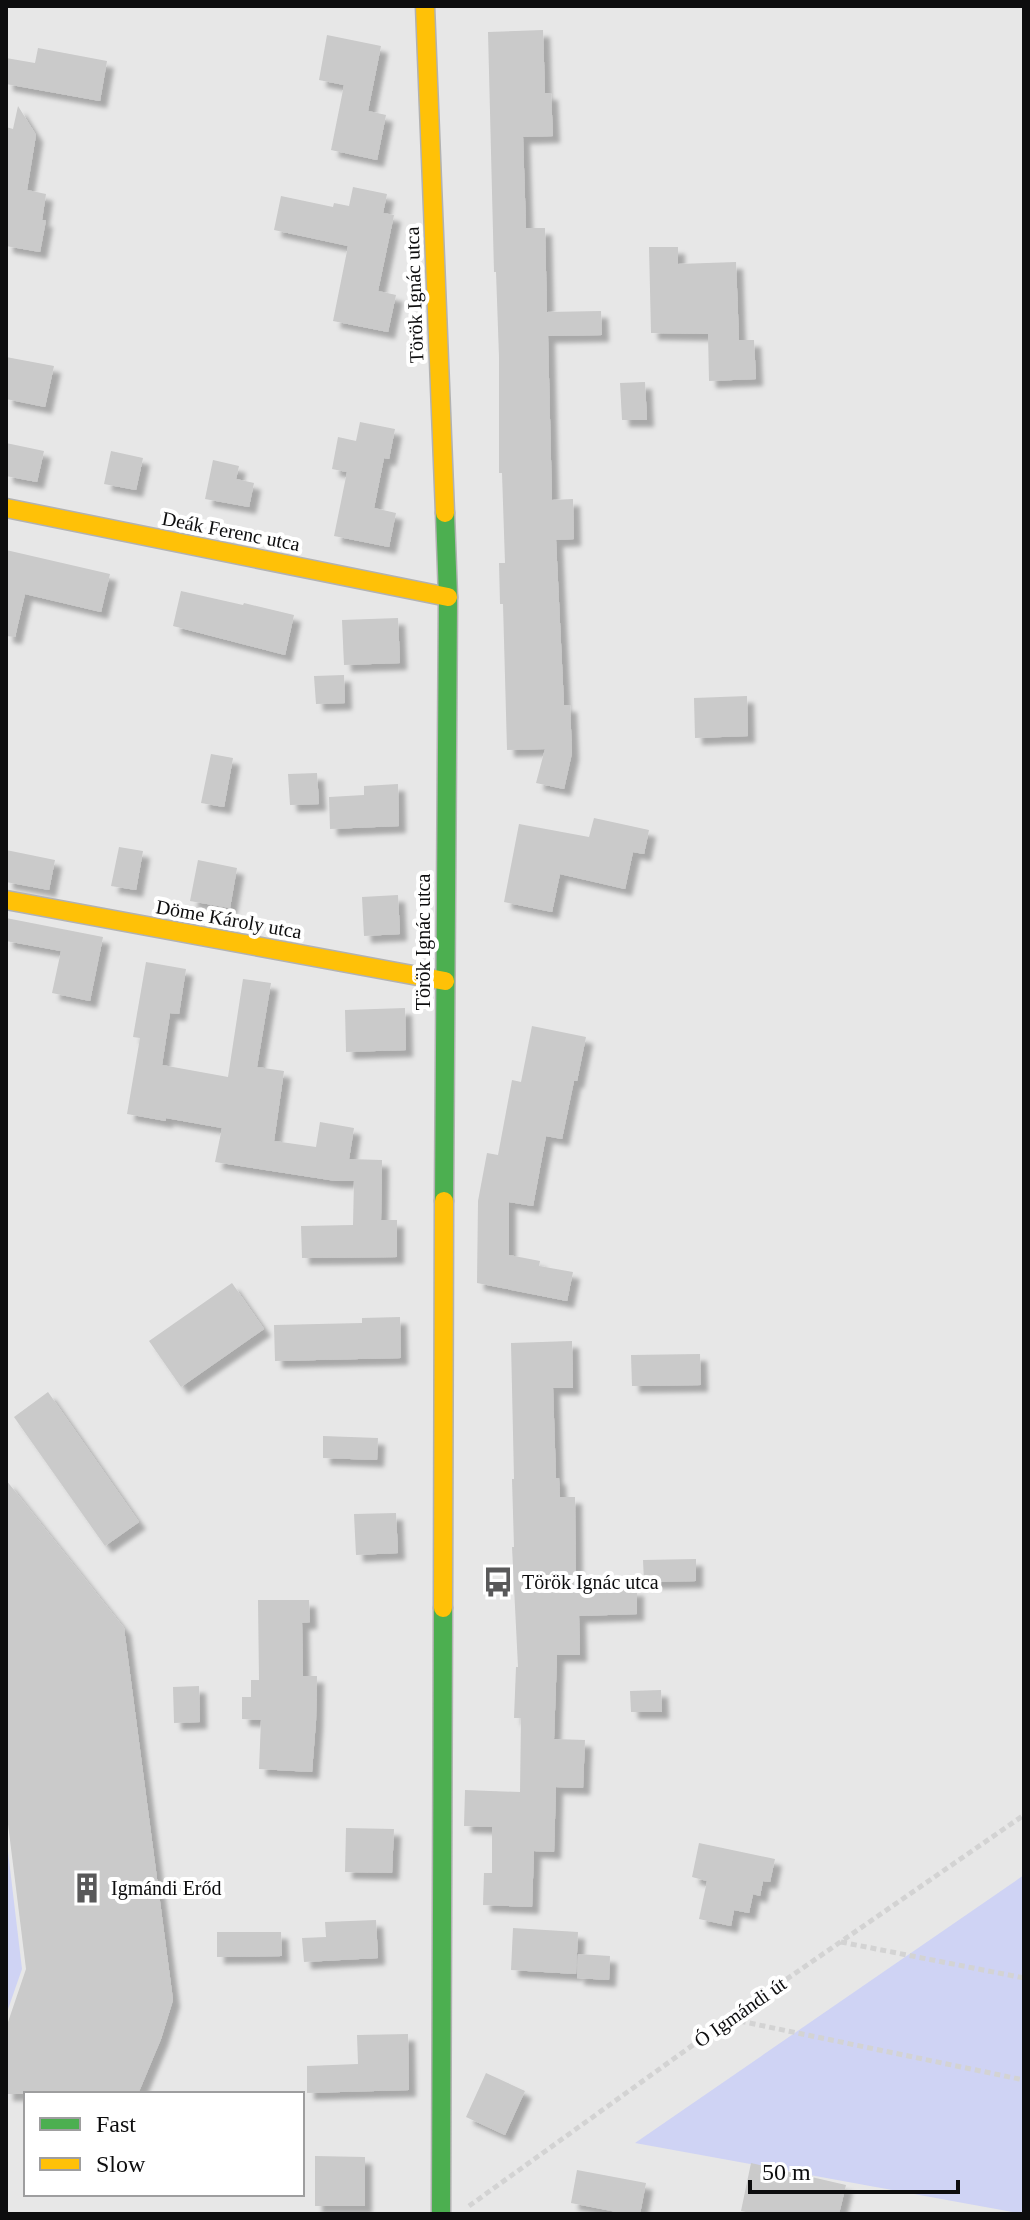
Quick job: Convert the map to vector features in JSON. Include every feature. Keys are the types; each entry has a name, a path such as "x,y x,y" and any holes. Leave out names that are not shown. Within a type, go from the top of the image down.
{"street":[{"name":"Török Ignác utca","path":"425,6 448,597 441,2214"},
{"name":"Deák Ferenc utca","path":"6,508 448,597"},
{"name":"Döme Károly utca","path":"6,900 445,981"}],"path":[{"name":"Ó Igmándi út","path":"466,2208 729,2019 1024,1815"},
{"path":"841,1942 1024,1978"},
{"path":"729,2019 1024,2080"}],"shaded area":[{"path":"6,1835 22,1969 6,2015"},
{"path":"1024,1875 1024,2214 635,2143"}],"building":[{"path":"543,30 545,93 551,93 553,136 523,137 526,228 545,228 547,312 601,311 602,335 548,336 552,500 573,499 574,539 556,540 564,705 570,705 572,753 564,789 536,783 545,749 507,750 503,604 500,604 499,563 505,563 502,473 499,473 499,357 488,32"},
{"path":"327,35 381,46 368,111 386,115 377,160 331,150 344,85 319,80"},
{"path":"38,48 107,61 100,101 6,84 6,58 35,63"},
{"path":"18,106 36,135 27,190 46,194 42,220 46,220 40,252 6,246 6,127 13,129"},
{"path":"353,187 387,194 383,213 394,215 378,291 396,295 388,332 333,321 348,246 274,230 281,196 333,207 334,203 349,206"},
{"path":"649,247 678,247 678,264 736,262 739,340 754,340 756,379 709,381 708,334 651,333"},
{"path":"6,357 54,366 45,407 6,399"},
{"path":"645,382 647,420 622,420 620,383"},
{"path":"360,422 395,429 389,459 384,458 374,508 396,513 389,547 334,536 347,472 332,469 338,437 356,441"},
{"path":"6,443 44,451 37,482 6,476"},
{"path":"111,451 143,458 136,490 104,484"},
{"path":"213,460 239,466 236,479 254,483 249,507 205,499"},
{"path":"6,550 110,574 101,612 25,594 15,637 6,636"},
{"path":"181,591 294,615 285,655 173,626"},
{"path":"398,618 400,663 344,665 342,620"},
{"path":"344,675 345,703 316,704 314,676"},
{"path":"747,696 748,736 695,738 694,698"},
{"path":"211,754 233,758 224,807 201,803"},
{"path":"317,773 319,804 290,805 288,774"},
{"path":"398,784 399,826 330,829 329,797 364,795 364,786"},
{"path":"594,818 649,830 644,854 633,852 625,889 560,874 552,912 504,902 519,824 589,837"},
{"path":"119,847 143,851 136,890 111,886"},
{"path":"6,850 55,860 49,890 6,882"},
{"path":"198,860 237,868 230,908 190,901"},
{"path":"398,895 400,934 364,936 362,897"},
{"path":"6,918 103,937 90,1001 52,993 61,951 6,941"},
{"path":"146,962 186,969 179,1014 170,1013 162,1065 228,1077 243,979 271,983 257,1067 284,1071 274,1141 316,1147 320,1122 354,1128 349,1159 382,1160 381,1220 397,1220 397,1257 302,1258 301,1226 353,1225 354,1181 336,1181 215,1162 222,1128 127,1114 140,1038 133,1037"},
{"path":"405,1008 406,1050 346,1052 345,1010"},
{"path":"532,1026 586,1037 562,1139 546,1136 533,1206 509,1202 509,1255 540,1261 539,1266 573,1272 567,1301 477,1283 478,1201 487,1153 498,1155 512,1080 521,1082"},
{"path":"232,1283 264,1329 181,1387 149,1341"},
{"path":"400,1317 401,1358 275,1361 274,1325 362,1323 362,1318"},
{"path":"572,1341 573,1388 553,1388 556,1478 559,1478 560,1497 575,1497 576,1590 637,1589 637,1614 579,1616 580,1655 557,1655 554,1739 585,1740 583,1788 556,1787 554,1852 534,1851 532,1907 483,1905 484,1873 492,1873 492,1827 464,1826 465,1790 520,1792 521,1718 514,1718 518,1667 512,1547 511,1343"},
{"path":"700,1354 701,1385 632,1386 631,1355"},
{"path":"48,1392 139,1522 105,1546 14,1417"},
{"path":"323,1436 378,1438 377,1460 323,1458"},
{"name":"Igmándi Erőd","path":"6,1480 124,1628 173,2000 139,2092 6,2094 6,2028 26,1969 6,1808"},
{"path":"396,1513 398,1553 356,1555 354,1514"},
{"path":"696,1559 696,1581 644,1582 643,1560"},
{"path":"258,1600 309,1600 310,1622 302,1623 303,1676 317,1676 312,1772 259,1769 261,1720 242,1719 242,1697 251,1697 251,1680 259,1680"},
{"path":"199,1686 200,1722 174,1723 173,1687"},
{"path":"661,1690 662,1712 631,1712 630,1691"},
{"path":"346,1828 394,1829 392,1873 345,1872"},
{"path":"699,1843 775,1859 770,1882 763,1881 760,1896 753,1894 749,1913 734,1910 731,1926 699,1919 707,1881 692,1877"},
{"path":"376,1920 378,1958 304,1962 302,1938 326,1937 325,1922"},
{"path":"513,1928 578,1932 576,1974 511,1970"},
{"path":"217,1932 281,1932 282,1956 217,1957"},
{"path":"578,1954 610,1956 609,1980 577,1978"},
{"path":"408,2034 409,2090 307,2093 307,2066 358,2064 357,2035"},
{"path":"486,2073 525,2091 505,2135 466,2117"},
{"path":"315,2156 365,2157 365,2206 315,2206"},
{"path":"751,2163 846,2185 839,2214 756,2214 741,2211"},
{"path":"577,2170 646,2183 640,2214 571,2203"}],"traffic: fast":[{"path":"444,1201 448,597 445,513"},
{"path":"441,2214 443,1608"}],"traffic: slow":[{"path":"425,6 445,513"},
{"path":"6,508 448,597"},
{"path":"6,900 445,981"},
{"path":"443,1608 444,1201"}],"place":[{"name":"Török Ignác utca","path":"498,1582"},
{"name":"Igmándi Erőd","path":"87,1888"}]}
